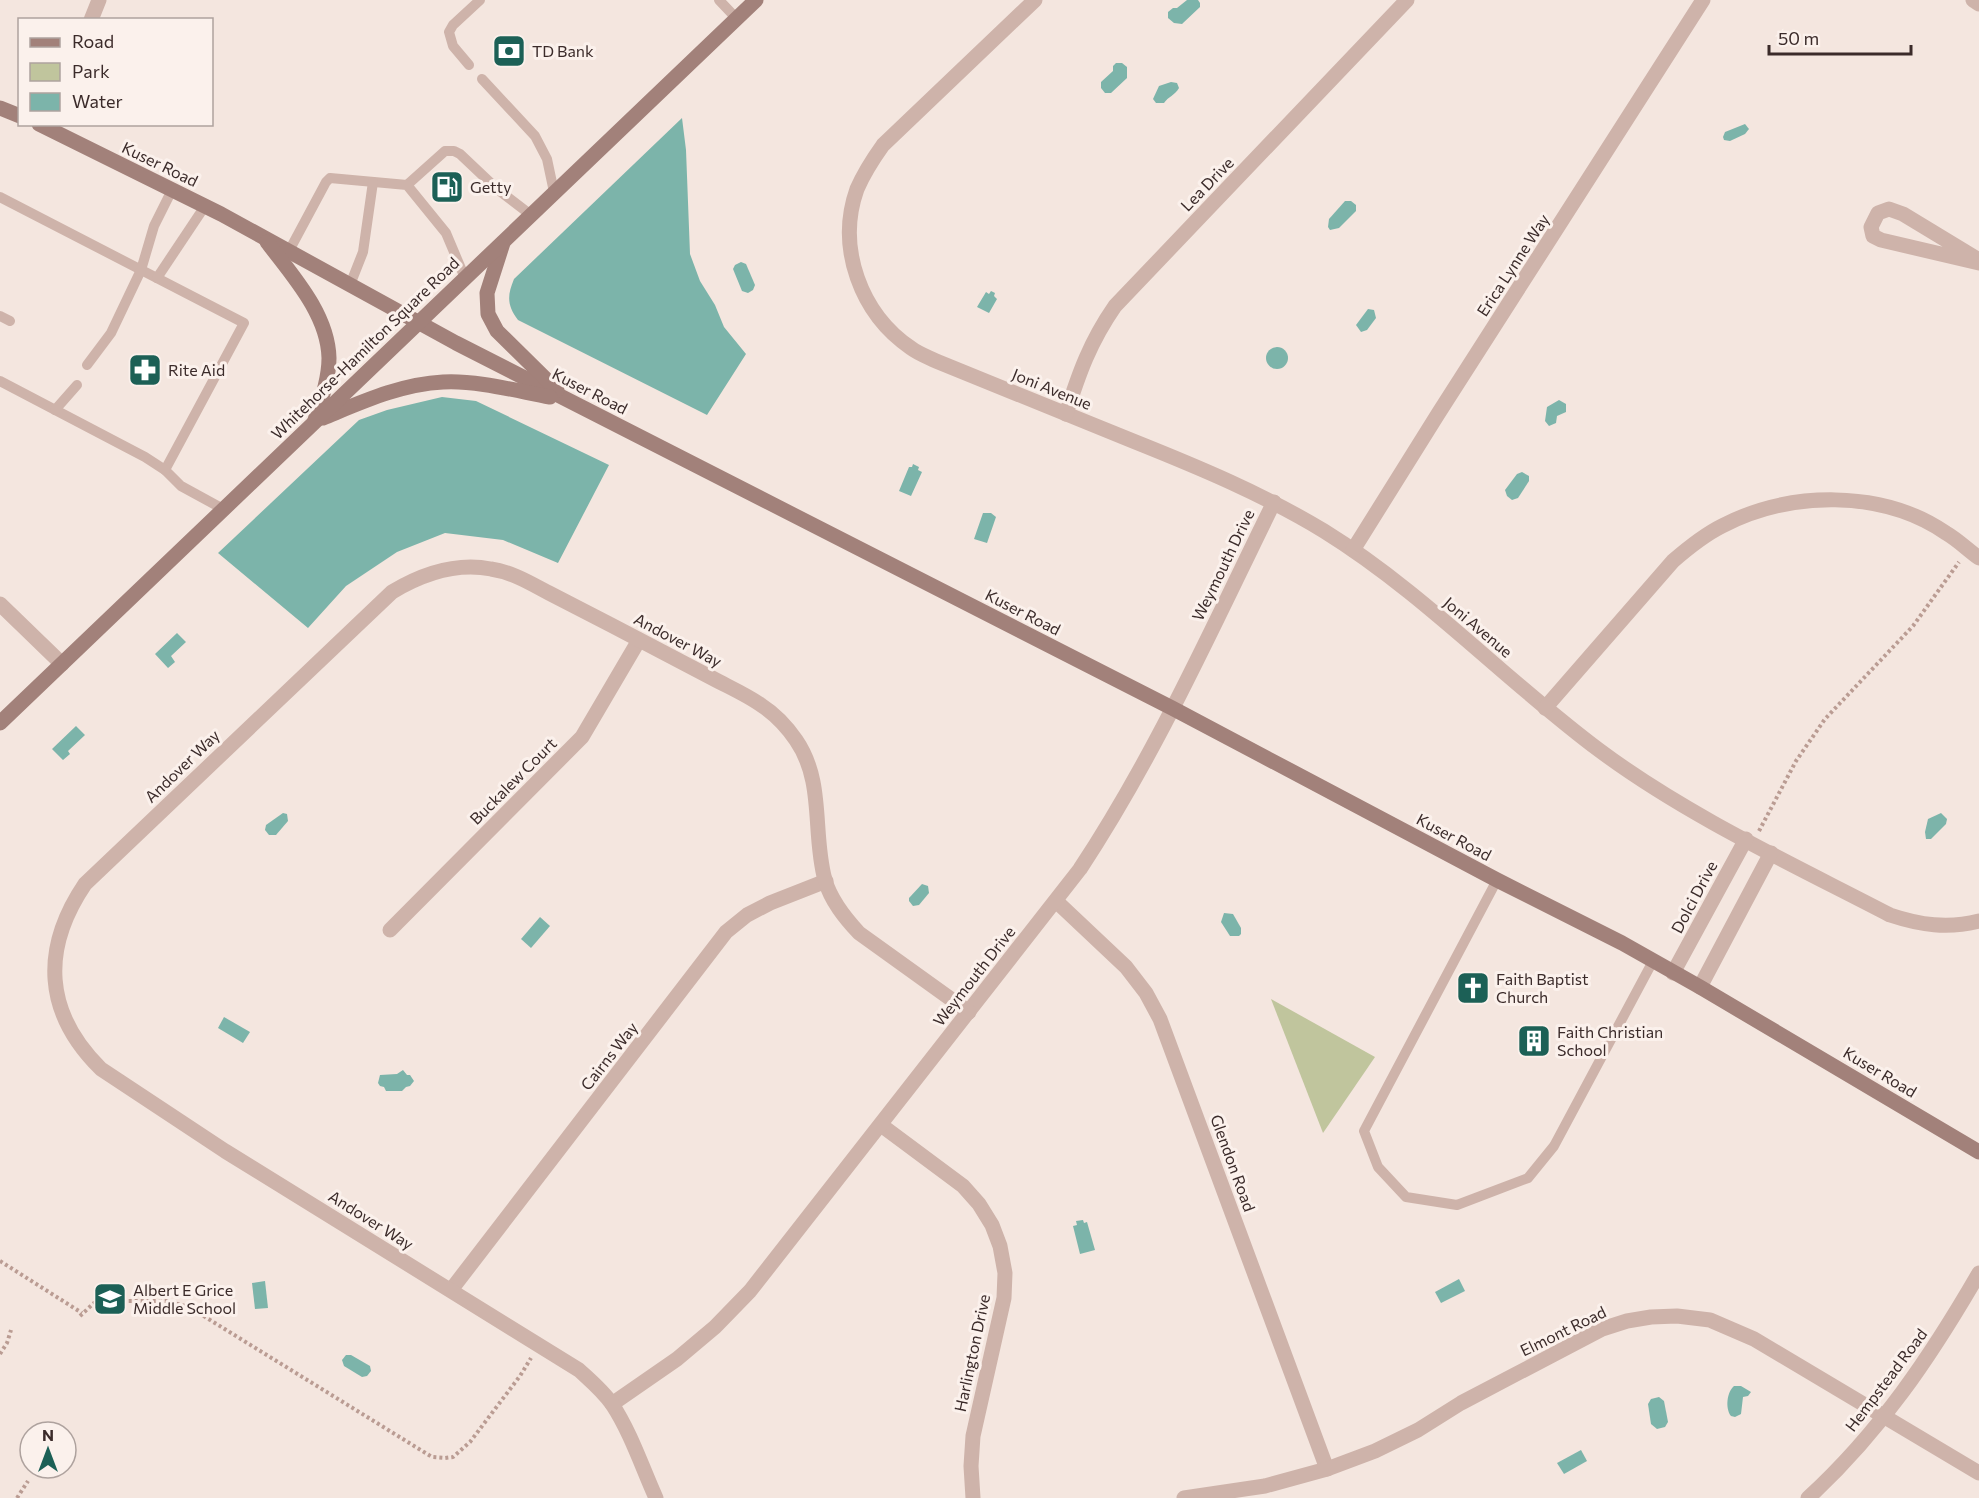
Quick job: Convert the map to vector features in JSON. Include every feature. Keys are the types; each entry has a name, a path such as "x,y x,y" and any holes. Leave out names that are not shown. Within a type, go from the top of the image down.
{"street":[{"path":"93,18 99,0"},
{"name":"Whitehorse-Hamilton Square Road","path":"0,723 756,0"},
{"name":"Joni Avenue","path":"1035,0 883,145 868,166 857,190 851,215 849,241 853,267 873,312 894,335 912,350 936,361 1221,477 1274,502 1353,550 1396,582 1545,708 1601,752 1660,790 1772,853 1890,915 1915,923 1938,926 1965,925 1979,921"},
{"name":"Lea Drive","path":"1066,414 1097,332 1115,306 1407,0"},
{"name":"Erica Lynne Way","path":"1353,550 1703,0"},
{"path":"1972,0 1979,4"},
{"path":"0,108 18,115"},
{"name":"Kuser Road","path":"42,126 205,206 418,322 1172,708 1653,961 1979,1152"},
{"path":"1889,209 1903,214 1979,262 1881,240 1873,236 1871,227 1878,213 1889,209"},
{"path":"263,237 315,310 326,335 329,358 324,389 315,421"},
{"path":"503,241 487,293 488,314 497,331 568,400"},
{"path":"315,421 396,390 445,382 493,386 568,400"},
{"path":"1545,708 1673,561 1694,543 1721,526 1754,512 1785,504 1816,500 1848,501 1884,506 1946,532 1974,554"},
{"name":"Weymouth Drive","path":"612,1404 677,1359 715,1327 750,1291 1080,869 1110,824 1172,708 1274,502"},
{"name":"Andover Way","path":"656,1498 626,1428 612,1404 600,1389 579,1370 225,1151 101,1069 85,1053 70,1030 60,1007 55,982 55,955 61,928 71,905 86,884 392,592 416,578 442,570 465,567 490,568 514,575 639,640 761,704 780,720 797,741 808,762 816,788 821,858 826,881 832,898 844,917 859,933 969,1012"},
{"path":"0,604 62,664"},
{"name":"Buckalew Court","path":"390,930 582,737 639,640"},
{"name":"Dolci Drive","path":"1673,973 1750,841"},
{"path":"1700,987 1772,853"},
{"name":"Cairns Way","path":"451,1290 726,932 754,911 826,881"},
{"name":"Glendon Road","path":"1056,901 1126,967 1146,993 1160,1019 1327,1469"},
{"name":"Harlington Drive","path":"881,1125 963,1186 979,1204 1000,1246 1005,1273 1004,1298 973,1436 971,1466 973,1498"},
{"name":"Hempstead Road","path":"1808,1498 1885,1416 1918,1373 1979,1273"},
{"name":"Elmont Road","path":"1184,1498 1265,1485 1327,1469 1375,1451 1418,1430 1461,1404 1602,1329 1627,1321 1677,1316 1710,1320 1738,1330 1979,1473"}],"lane":[{"path":"469,65 453,46 449,32 453,25 480,0"},
{"path":"719,0 737,19"},
{"path":"482,79 535,136 547,159 554,192"},
{"path":"407,185 445,151 454,151 531,215"},
{"path":"289,251 330,178 407,185 438,219 446,232 465,278"},
{"path":"350,285 363,252 373,182"},
{"path":"87,365 111,333 141,270 154,226 172,190"},
{"path":"0,197 244,323 165,470"},
{"path":"157,278 205,206"},
{"path":"0,381 145,457 165,470 181,486 223,509"},
{"path":"55,410 77,385"},
{"path":"1497,880 1364,1131 1378,1167 1406,1197 1457,1205 1528,1178 1554,1146 1653,961"}],"path":[{"path":"1750,841 1796,761 1825,719 1913,626 1974,554"},
{"path":"0,1261 81,1314 94,1303 105,1301 166,1301 189,1307 375,1420 425,1454 445,1458 453,1457 470,1442 520,1376 539,1345"},
{"path":"0,1354 11,1330"},
{"path":"17,1498 28,1481"}],"green space":[{"path":"1271,999 1375,1057 1323,1133"}],"water":[{"path":"1187,0 1198,0 1200,7 1182,24 1174,23 1168,18 1168,12"},
{"path":"1116,63 1122,63 1127,67 1127,78 1111,93 1105,93 1101,88 1101,82 1113,71"},
{"path":"1171,82 1177,83 1179,88 1164,103 1156,103 1153,99 1159,86"},
{"path":"682,118 686,150 690,254 700,281 715,305 724,327 746,354 707,415 518,320 509,300 514,279"},
{"path":"1745,124 1749,129 1745,134 1730,141 1724,140 1725,132"},
{"path":"1345,201 1351,201 1356,205 1356,211 1339,228 1330,230 1329,219"},
{"path":"741,262 746,264 755,285 748,293 742,291 733,269"},
{"path":"991,291 995,293 994,296 997,299 989,313 977,307 986,292 989,294"},
{"path":"1368,309 1374,310 1376,318 1367,330 1361,332 1356,325"},
{"path":"1277,347 1285,350 1288,358 1285,366 1277,369 1269,366 1266,358 1269,350"},
{"path":"442,397 476,401 609,465 558,563 503,540 445,533 397,552 346,586 308,628 218,553 359,420 387,410"},
{"path":"1559,400 1566,404 1566,412 1557,416 1556,423 1549,426 1545,421 1547,407"},
{"path":"913,464 922,472 911,496 899,491 909,467"},
{"path":"1522,472 1529,476 1529,481 1518,498 1512,500 1507,496 1505,490 1517,474"},
{"path":"983,513 991,513 996,517 987,543 974,539"},
{"path":"177,633 186,642 171,656 175,662 168,668 155,654"},
{"path":"76,726 85,735 68,751 70,754 63,760 52,749"},
{"path":"283,813 287,814 288,821 276,835 269,835 265,830 266,825"},
{"path":"1941,813 1947,819 1946,824 1931,839 1926,839 1928,819"},
{"path":"922,884 928,886 929,893 919,905 913,906 909,898"},
{"path":"1224,913 1233,914 1241,928 1239,936 1230,936 1221,922"},
{"path":"540,917 550,926 531,948 521,939"},
{"path":"224,1017 250,1032 243,1043 218,1028"},
{"path":"403,1070 414,1081 402,1091 386,1091 378,1083 380,1075 397,1074"},
{"path":"1083,1220 1084,1223 1087,1222 1095,1250 1080,1254 1073,1226 1077,1225 1076,1221"},
{"path":"1459,1279 1465,1291 1441,1303 1435,1292"},
{"path":"265,1281 268,1308 255,1309 252,1283"},
{"path":"346,1355 351,1355 370,1366 371,1371 367,1376 362,1377 344,1366 342,1360"},
{"path":"1734,1386 1741,1386 1751,1392 1748,1396 1743,1397 1741,1414 1735,1417 1729,1413 1727,1405 1728,1396"},
{"path":"1659,1397 1664,1401 1668,1422 1665,1427 1657,1429 1651,1424 1648,1404 1651,1399"},
{"path":"1581,1450 1587,1461 1564,1474 1557,1463"}],"place":[{"name":"TD Bank","path":"509,51"},
{"name":"Getty","path":"447,187"},
{"name":"Rite Aid","path":"145,370"},
{"name":"Faith Baptist Church","path":"1473,988"},
{"name":"Faith Christian School","path":"1534,1041"},
{"name":"Albert E Grice Middle School","path":"110,1299"}]}
